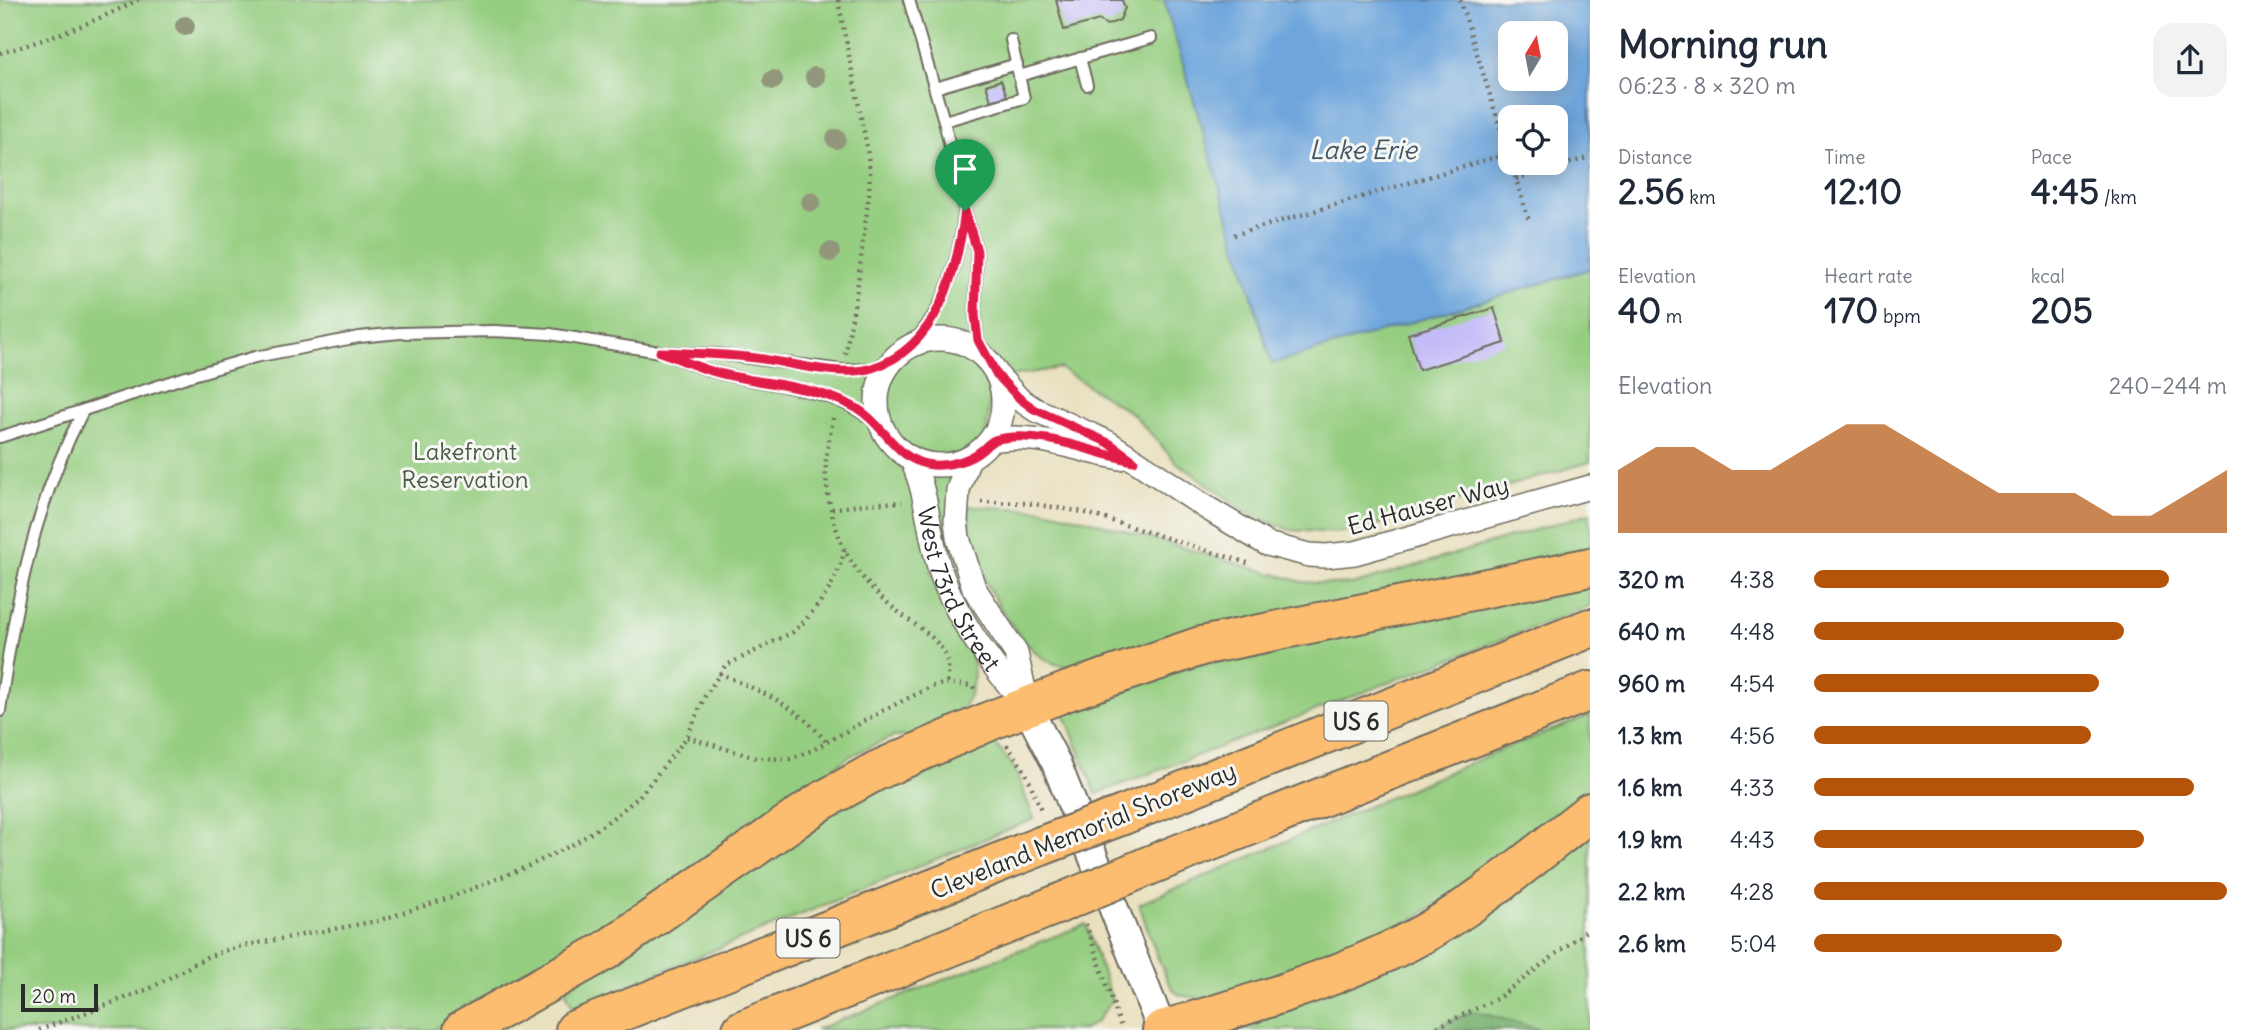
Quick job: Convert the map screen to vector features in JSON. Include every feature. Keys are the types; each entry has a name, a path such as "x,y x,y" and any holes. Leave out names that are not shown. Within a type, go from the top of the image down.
{"highway":[{"path":"463,1030 605,951 848,785 939,743 1027,707 1201,646 1590,567"},
{"name":"Cleveland Memorial Shoreway","path":"575,1030 1590,628"},
{"name":"US 6","path":"742,1030 1590,691"},
{"path":"1162,1030 1290,991 1410,941 1475,900 1590,812"}],"street":[{"path":"941,339 959,342 975,349 993,368 1003,391 999,425 991,440 970,458 950,464 930,465 911,458 895,446 883,430 877,410 877,392 883,374 901,353 924,341 941,339"},
{"name":"Ed Hauser Way","path":"993,368 1019,398 1034,409 1109,443 1207,508 1268,544 1292,552 1326,556 1383,547 1590,486"},
{"path":"991,440 1026,437 1134,461"},
{"name":"West 73rd Street","path":"911,458 923,487 934,549 948,591 992,664 1027,707 1056,763 1162,1030"},
{"name":"West 73rd Street","path":"970,458 958,490 958,538 974,588 1016,653 1027,707"}],"lane":[{"path":"909,0 944,121 977,251 975,315 978,340 993,368"},
{"path":"935,88 1080,58 1151,38"},
{"path":"944,121 1024,98 1011,40"},
{"path":"1080,58 1087,85"},
{"path":"0,437 255,357 359,337 446,331 550,334 660,352 717,354 842,370 871,369 901,353 924,332 946,289 960,248 965,211"},
{"path":"660,352 715,372 804,389 836,399 858,410 883,430"},
{"path":"0,711 13,622 24,570 39,519 70,435 83,411"}],"path":[{"path":"0,53 59,34 138,0"},
{"path":"838,0 867,147 869,194 857,290 844,361"},
{"path":"1460,0 1498,120"},
{"path":"1516,179 1590,157"},
{"path":"1234,235 1498,161"},
{"path":"1515,175 1529,221"},
{"path":"834,409 826,460 827,478 832,509 845,550 876,594 938,644 946,656 949,669 947,683"},
{"path":"832,509 912,501"},
{"path":"39,1030 149,989 207,957 237,947 377,921 452,897 531,865 574,844 639,797 687,737 705,696 725,666 793,632 805,621 827,593 845,550"},
{"path":"719,673 796,710 813,725 827,743"},
{"path":"687,737 756,758 789,759 827,743 913,695 947,683 973,687"},
{"path":"1431,1030 1498,998 1590,928"},
{"path":"1112,1000 1122,1030"}],"green space":[{"name":"Lakefront Reservation","path":"0,0 1590,0 1590,462 1366,528 1336,533 1290,530 1248,513 1175,461 1134,415 1060,368 992,379 987,428 974,476 931,571 972,657 974,674 970,695 961,711 949,723 923,736 892,737 850,756 815,780 717,858 554,967 433,1030 0,1030"},
{"path":"968,506 1044,510 1084,519 1302,582 1352,585 1590,513 1590,554 1088,668 1050,662 1021,638 1000,608 976,559 970,539"},
{"path":"1590,581 1590,606 1096,794 1062,708 1142,677"},
{"path":"1590,715 1590,795 1469,886 1358,951 1205,998 1188,997 1173,989 1139,904 1489,755"},
{"path":"991,739 1014,767 1034,819 573,1008 565,990 832,810"},
{"path":"1590,833 1590,1030 1214,1030"},
{"path":"1086,924 1112,1000 1097,1021 1084,1030 815,1030"},
{"path":"1473,1011 1542,1030 1431,1030"}],"water":[{"name":"Lake Erie","path":"1164,0 1590,0 1590,269 1272,364"}],"building":[{"path":"1056,0 1122,0 1125,8 1120,20 1107,25 1099,20 1064,30"},
{"path":"1001,80 1007,96 991,101 986,85"},
{"path":"1494,308 1505,343 1419,370 1408,334"}],"route":[{"path":"965,211 977,251 975,315 978,340 997,375 1009,389 1034,409 1109,443 1134,461 1054,441 1007,437 991,440 970,458 950,464 930,465 911,458 895,446 873,420 836,399 804,389 715,372 660,352 717,354 842,370 871,369 894,359 924,332 938,308 960,248 965,211"}]}
